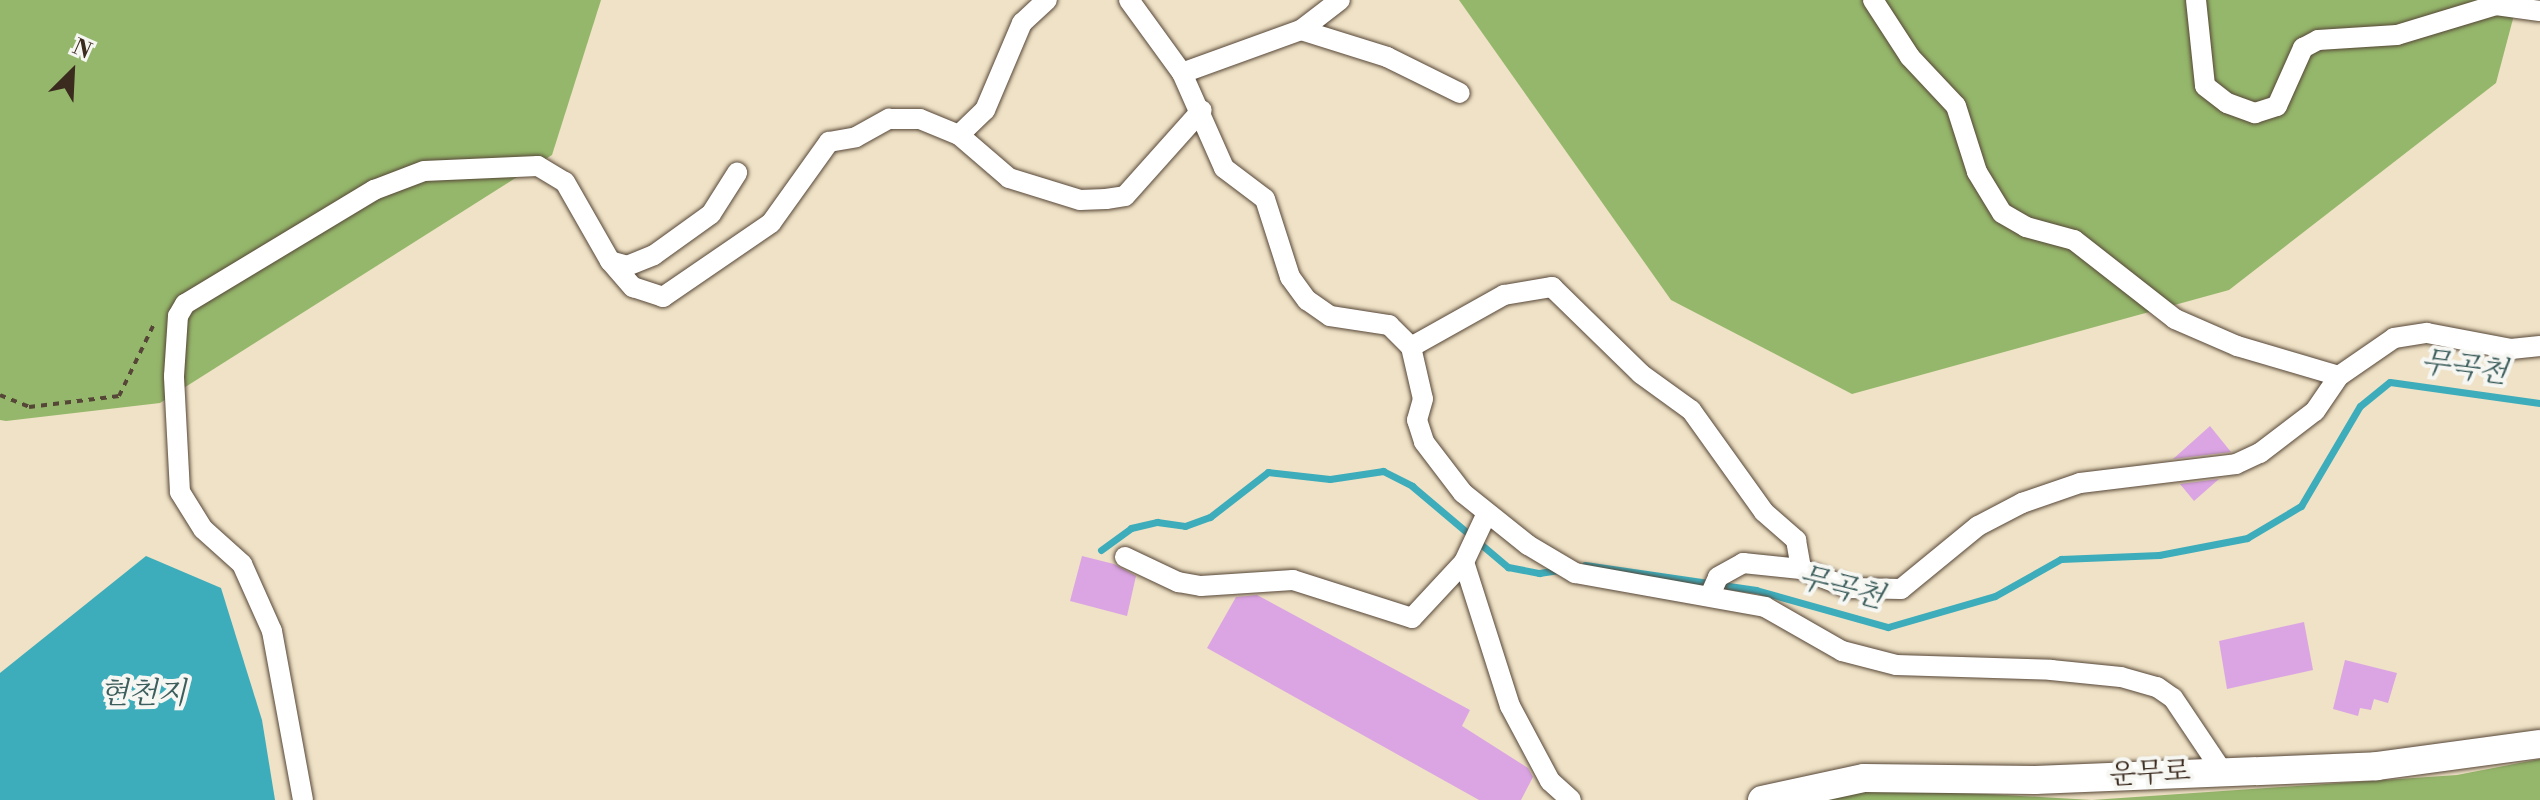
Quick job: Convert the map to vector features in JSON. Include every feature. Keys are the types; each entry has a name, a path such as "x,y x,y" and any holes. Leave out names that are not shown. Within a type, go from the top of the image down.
{"street":[{"path":"959,135 985,110 1022,23 1047,0"},
{"path":"1129,0 1182,73 1202,110 1224,168 1265,199 1290,277 1307,300 1330,316 1389,325 1411,347 1423,399 1417,420 1424,442 1486,515 1528,545 1575,573 1714,585 1765,607 1842,651 1896,665 2051,670 2121,677 2157,687 2173,698 2222,771"},
{"path":"1182,73 1301,30 1340,0"},
{"path":"1873,0 1910,57 1956,106 1977,172 2002,213 2026,227 2074,240 2175,319 2237,346 2339,376"},
{"path":"2196,0 2205,86 2227,103 2255,113 2277,106 2303,48 2318,40 2397,35 2496,5 2540,11"},
{"path":"1301,30 1387,57 1460,93"},
{"path":"303,800 272,631 242,564 203,529 180,492 174,376 178,316 185,304 374,190 424,171 538,166 565,182 610,261 633,287 663,297 771,223 829,142 856,137 889,119 920,119 959,135 1009,178 1080,200 1125,196 1202,110"},
{"path":"610,261 627,266 654,255 711,214 737,173"},
{"path":"1411,347 1504,295 1552,287 1641,374 1691,410 1764,512 1796,540 1801,569"},
{"path":"1714,585 1743,563 1801,569 1849,588 1901,589 1978,526 2022,503 2080,483 2236,464 2260,453 2315,411 2339,376 2394,338 2427,333 2511,349 2540,346"},
{"path":"1125,557 1178,582 1293,580 1412,618 1464,562 1486,515"},
{"path":"1464,562 1510,706 1550,781 1571,800"},
{"name":"운무로","path":"1762,800 1864,778 2035,780 2377,766 2540,744"}],"path":[{"path":"0,395 29,407 119,396 162,311 185,304"}],"green space":[{"path":"0,0 601,0 552,155 160,403 6,421 0,420"},
{"path":"1459,0 2518,0 2496,83 2229,290 1852,394 1671,300"},
{"path":"2540,759 2540,800 2092,800 2457,775"},
{"path":"1864,787 2092,800 1824,800"}],"water":[{"name":"현천지","path":"146,556 221,588 262,720 275,800 0,800 0,673"}],"building":[{"path":"2210,426 2231,452 2173,459"},
{"path":"2219,479 2194,501 2180,484"},
{"path":"1082,556 1114,564 1136,576 1127,616 1070,601"},
{"path":"1257,595 1470,710 1462,726 1528,768 1533,777 1521,800 1479,800 1207,648 1236,597"},
{"path":"2304,622 2313,670 2227,689 2219,641"},
{"path":"2345,660 2397,673 2388,703 2374,699 2371,710 2360,708 2358,716 2333,709"}],"waterway":[{"name":"무곡천","path":"1585,565 1756,590 1888,627 1995,596 2061,559 2159,555 2247,538 2301,506 2360,406 2390,382 2540,403"},
{"name":"무곡천","path":"1101,550 1131,528 1157,522 1185,526 1210,517 1268,472 1330,479 1383,471 1412,486 1508,567 1539,573 1557,570"}]}
